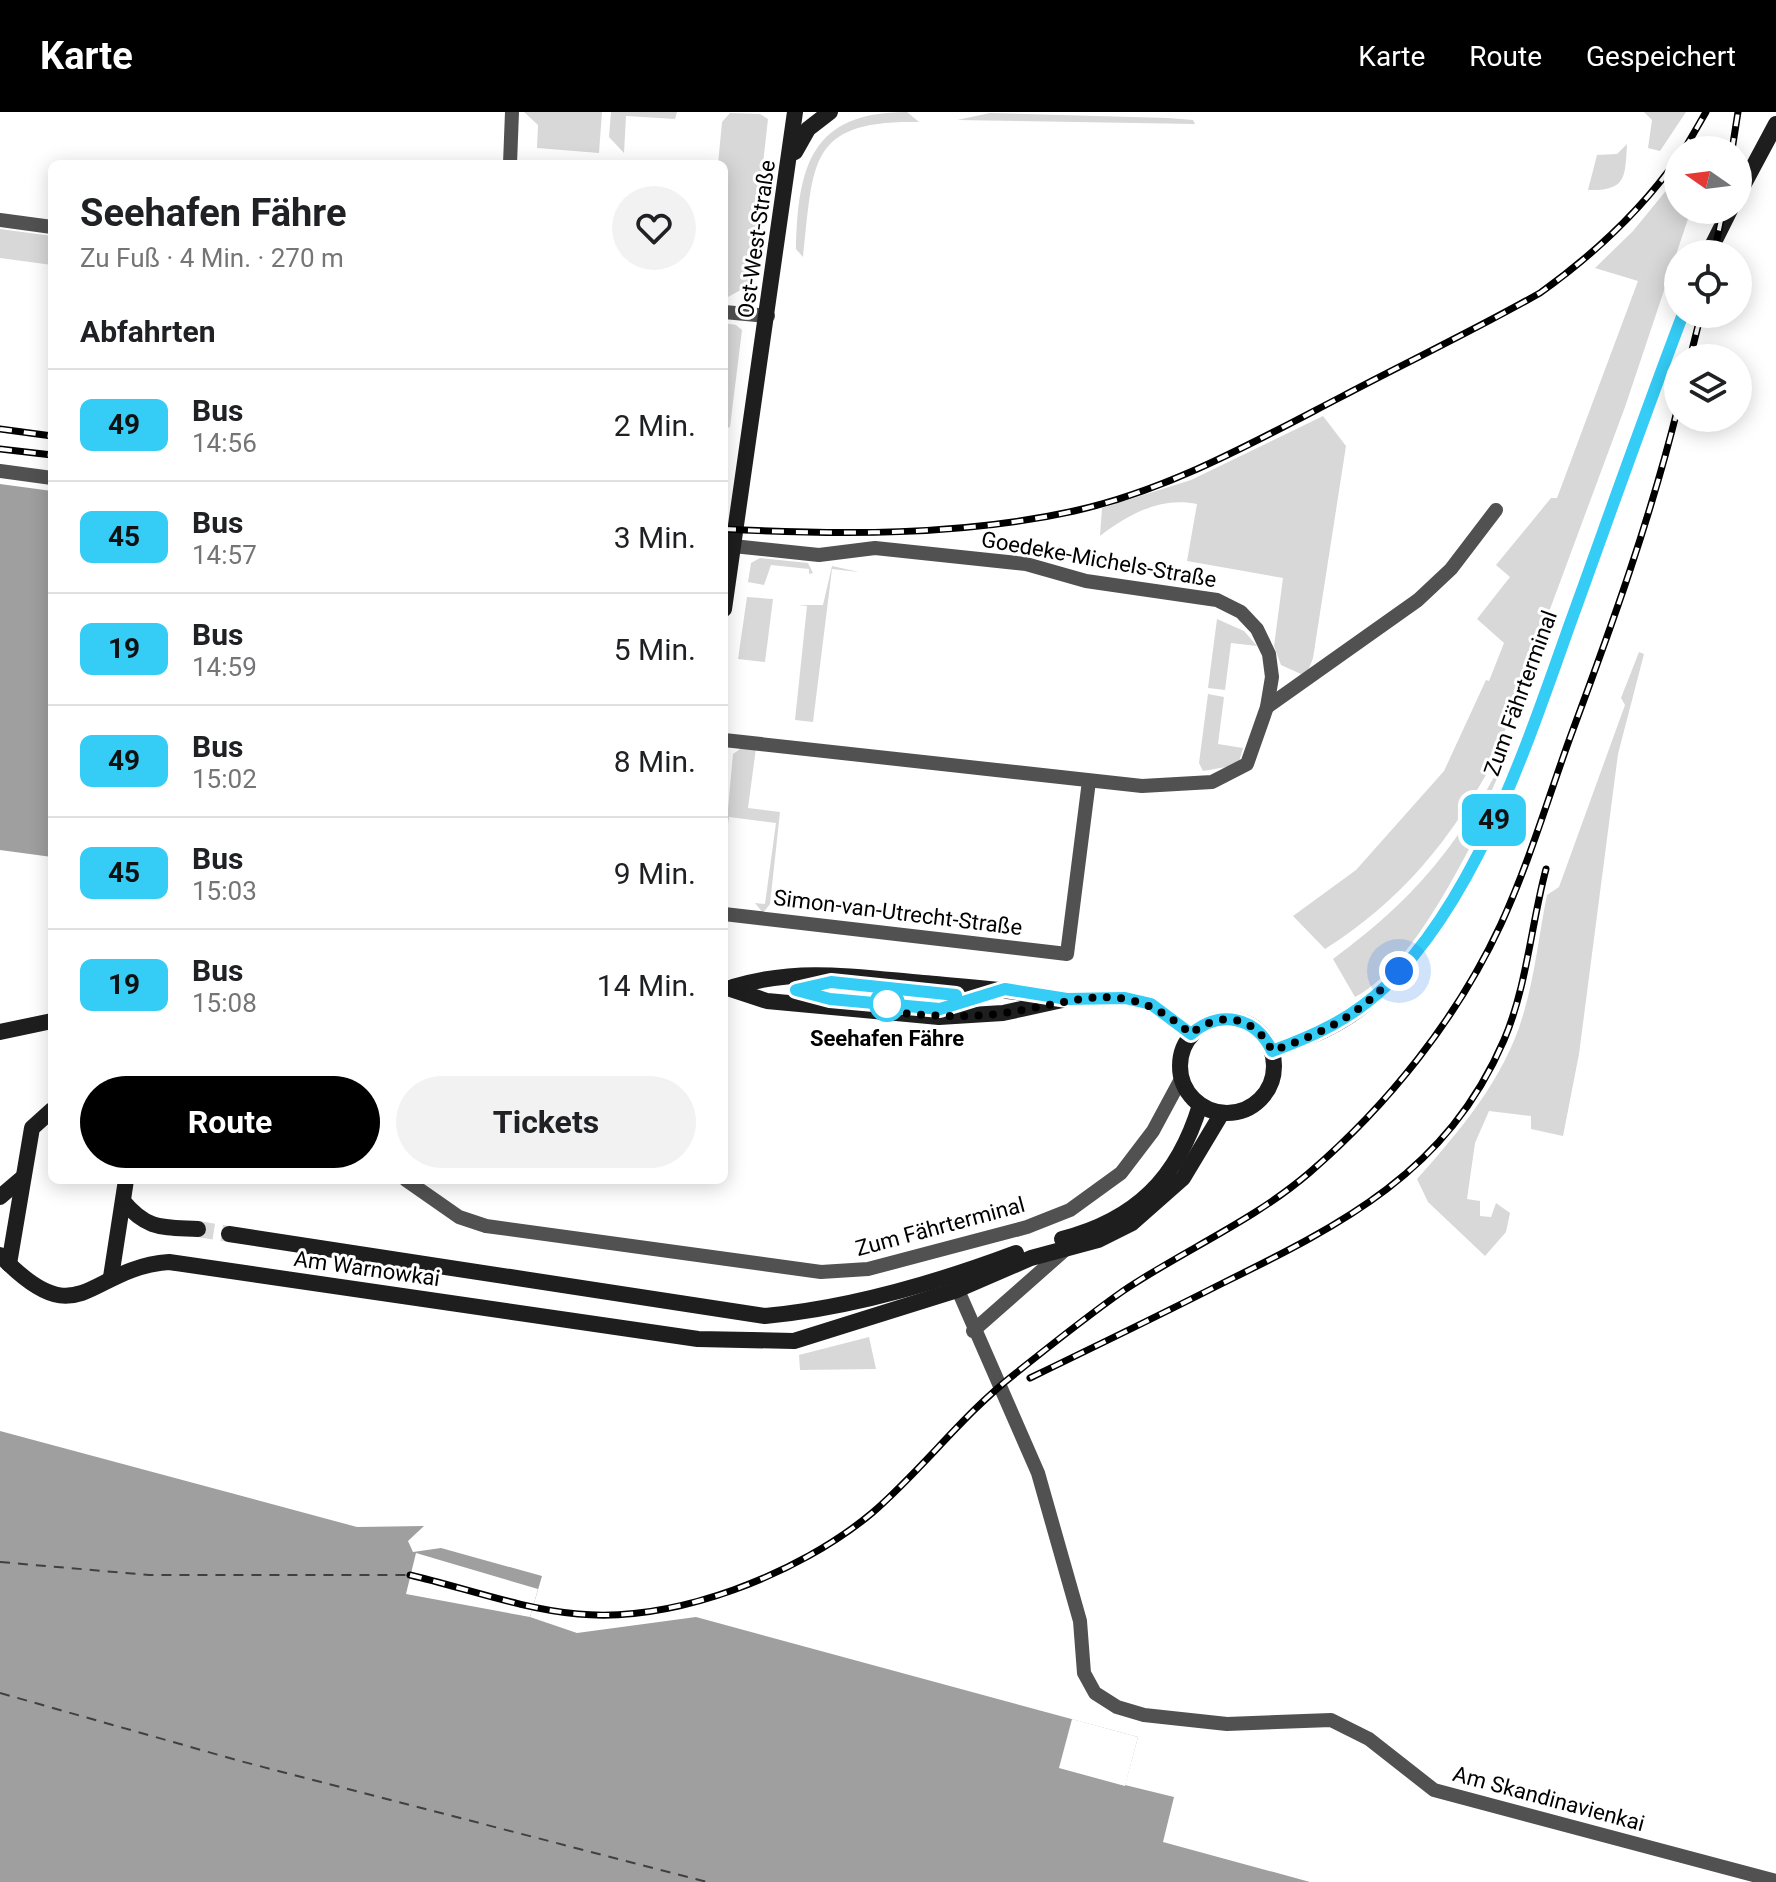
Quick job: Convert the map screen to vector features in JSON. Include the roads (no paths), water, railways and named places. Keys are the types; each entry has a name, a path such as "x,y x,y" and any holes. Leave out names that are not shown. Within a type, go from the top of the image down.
{"street":[{"path":"510,160 512,112"},
{"name":"Ost-West-Straße","path":"728,561 733,546 768,316 795,112"},
{"path":"790,161 808,129 830,112"},
{"path":"1752,169 1776,124"},
{"path":"0,220 48,226"},
{"path":"728,312 768,316"},
{"name":"Zum Fährterminal","path":"1272,1051 1325,1032 1345,1020 1388,984 1433,926 1471,866 1520,759 1678,328"},
{"path":"0,471 48,477"},
{"path":"1267,707 1418,600 1451,569 1496,510"},
{"name":"Goedeke-Michels-Straße","path":"728,740 1142,786 1212,782 1227,777 1247,764 1267,707 1272,677 1269,654 1257,629 1241,612 1217,600 1086,581 1026,564 875,548 819,555 733,546"},
{"name":"Simon-van-Utrecht-Straße","path":"728,914 1067,954 1089,781"},
{"path":"729,987 768,976 831,974 1005,989 1067,999"},
{"path":"729,987 767,1001 939,1017 1003,1013 1067,999 1114,997 1143,1002 1173,1018 1191,1034 1209,1022 1231,1018 1252,1025 1272,1051 1271,1082 1260,1100 1242,1111 1222,1113 1200,1105 1181,1079"},
{"path":"0,1032 48,1022"},
{"name":"Zum Fährterminal","path":"412,1184 459,1217 503,1230 821,1272 868,1269 1027,1227 1070,1210 1121,1173 1153,1131 1181,1079 1180,1055 1191,1034"},
{"name":"Zum Fährterminal","path":"618,1328 717,1342 794,1341 954,1283 1103,1225 1134,1206 1162,1182 1177,1162 1189,1141 1200,1105"},
{"name":"Zum Fährterminal","path":"622,1296 765,1316 809,1312 954,1283 1098,1240 1132,1223 1160,1202 1183,1178 1222,1113"},
{"path":"4,1260 32,1128 48,1114"},
{"path":"0,1197 21,1179"},
{"path":"111,1277 125,1184"},
{"path":"123,1201 137,1219 149,1225 198,1229"},
{"name":"Am Warnowkai","path":"229,1234 622,1296"},
{"path":"973,1331 1066,1249"},
{"name":"Am Warnowkai","path":"4,1260 32,1285 62,1297 96,1290 111,1277 169,1262 618,1328"},
{"name":"Am Skandinavienkai","path":"954,1283 1038,1473 1080,1621 1084,1673 1095,1693 1117,1707 1144,1715 1227,1724 1331,1720 1369,1739 1434,1790 1776,1881"}],"tunnel":[{"path":"198,1229 229,1234"}],"railway":[{"path":"1692,136 1706,112"},
{"path":"1734,136 1738,112"},
{"path":"728,529 856,533 988,525 1074,511 1144,491 1244,447 1540,293 1615,232 1664,177"},
{"path":"1717,240 1720,224"},
{"path":"1694,344 1698,328"},
{"path":"0,429 48,435"},
{"path":"410,1575 536,1608 615,1615 655,1611 694,1602 772,1574 809,1556 872,1513 997,1389 1082,1321 1146,1276 1265,1206 1338,1147 1393,1089 1442,1027 1501,924 1629,572 1671,432"},
{"path":"0,449 48,455"},
{"path":"1030,1378 1309,1239 1387,1189 1422,1159 1453,1125 1480,1086 1504,1040 1523,977 1546,869"}],"place":[{"name":"Seehafen Fähre","path":"887,1004"}]}
